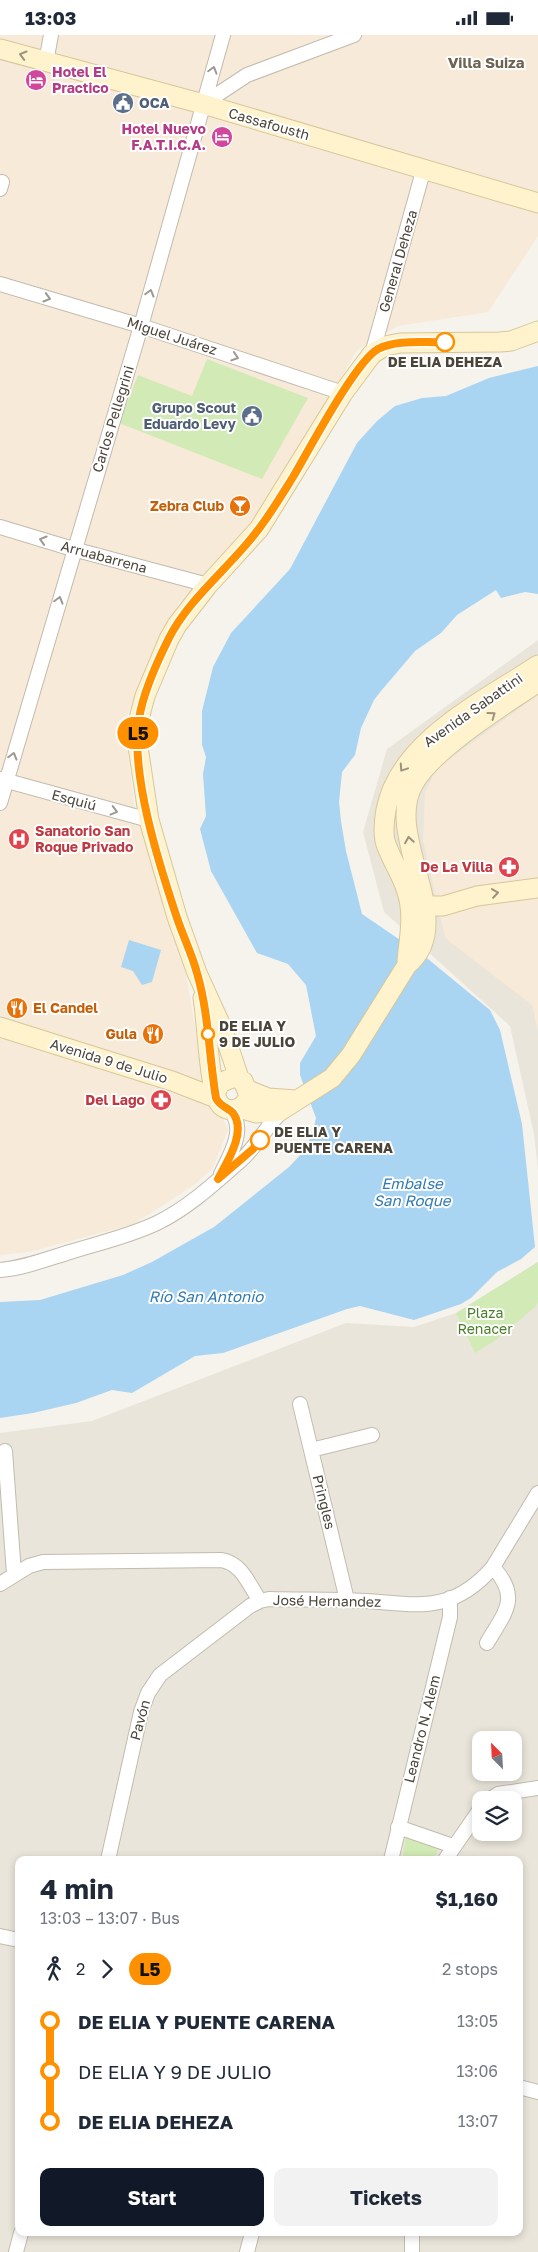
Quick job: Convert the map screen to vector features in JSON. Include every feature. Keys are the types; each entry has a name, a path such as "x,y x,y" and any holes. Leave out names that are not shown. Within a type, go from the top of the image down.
{"main road":[{"name":"Cassafousth","path":"0,49 203,104 538,203"},
{"path":"237,1098 205,1010 197,973 177,917 149,820 138,758 137,735 142,707 169,639 208,585 259,529 343,393 372,354 392,344 500,342 511,341 538,331"},
{"name":"Avenida Sabattini","path":"411,961 411,918 407,890 388,849 383,830 389,799 397,778 418,749 440,730 538,665"},
{"name":"Avenida Sabattini","path":"411,961 425,933 425,904 408,829 407,811 413,785 431,761 450,745 538,682"},
{"path":"407,890 425,904 436,906 477,896 538,888"},
{"path":"411,961 441,914 454,903"},
{"name":"Avenida 9 de Julio","path":"0,1027 172,1081 237,1098 274,1113 323,1085 340,1070 411,961"},
{"path":"197,973 214,1005 237,1098"}],"street":[{"path":"46,62 50,35"},
{"name":"Carlos Pellegrini","path":"0,803 3,780 141,325 223,35"},
{"path":"203,104 247,75 354,35"},
{"name":"General Deheza","path":"372,354 424,168"},
{"name":"Miguel Juárez","path":"0,284 141,325 343,393"},
{"name":"Arruabarrena","path":"0,527 73,549 208,585"},
{"name":"Esquiú","path":"3,780 149,820"},
{"path":"237,1098 259,1124 256,1145"},
{"path":"218,1179 237,1138 237,1098"},
{"path":"0,1270 27,1265 131,1233 158,1222 186,1205 218,1179 256,1145 269,1125 292,1104"},
{"name":"Pringles","path":"300,1404 347,1600"},
{"path":"311,1450 372,1435"},
{"path":"5,1451 14,1573"},
{"name":"José Hernandez","path":"0,1585 14,1573 43,1562 221,1560 230,1562 238,1567 260,1601 269,1599 347,1600 427,1604 450,1599 475,1584 493,1567 538,1493"},
{"path":"487,1643 510,1604 509,1589 505,1580 493,1567"},
{"name":"Leandro N. Alem","path":"392,1856 450,1617 450,1599"},
{"name":"Pavón","path":"109,1856 140,1712 148,1693 160,1675 260,1601"},
{"path":"518,1791 538,1788"},
{"path":"447,1856 472,1820"},
{"path":"398,1827 453,1846"},
{"path":"0,1936 15,1939"},
{"path":"523,2088 538,2092"},
{"path":"16,2252 20,2236"},
{"path":"247,2252 251,2236"},
{"path":"412,2236 412,2252"}],"shaded area":[{"path":"0,35 538,35 538,236 488,312 398,326 357,350 271,498 227,552 179,603 124,722 134,803 183,958 204,1078 228,1130 213,1168 194,1185 134,1224 29,1252 0,1255"},
{"path":"538,640 538,1170 534,1134 510,1026 384,912 363,832 387,749"},
{"path":"538,695 538,1031 532,1005 445,938 423,840 425,793 436,769"},
{"path":"538,1262 538,2252 0,2252 0,1433 92,1421 346,1323 414,1327 456,1313"}],"green space":[{"path":"207,359 308,398 262,479 119,423 138,375 192,396"},
{"name":"Plaza Renacer","path":"538,1262 538,1303 496,1340 475,1353 456,1313"},
{"path":"406,1837 438,1848 435,1856 403,1856"}],"water":[{"name":"Embalse San Roque","path":"538,366 538,594 525,592 501,598 496,590 457,615 441,633 415,651 374,700 361,728 355,755 342,772 339,802 346,851 362,914 428,959 490,1010 500,1030 522,1124 535,1247 521,1259 497,1272 471,1298 461,1304 414,1320 360,1306 347,1309 223,1353 195,1356 132,1393 112,1390 76,1403 0,1418 0,1302 40,1300 123,1275 152,1262 214,1227 289,1167 304,1151 312,1135 316,1118 300,1075 300,1063 316,1036 306,985 288,964 257,953 211,871 200,829 206,816 203,774 206,757 202,745 202,711 213,667 231,633 290,569 357,443 377,421 395,406 422,398 446,396 489,378"},
{"path":"129,940 161,950 152,982 142,985 133,971 121,967"}],"bus line":[{"name":"L5","path":"260,1140 253,1149 218,1179 234,1147 237,1138 237,1123 233,1113 218,1103 216,1098 205,1010 197,973 177,917 149,820 138,758 139,719 152,678 177,625 208,585 243,549 259,529 361,366 372,354 385,346 392,344 445,342"}],"place":[{"name":"Hotel El Practico","path":"36,80"},
{"name":"OCA","path":"123,103"},
{"name":"Hotel Nuevo F.A.T.I.C.A.","path":"222,137"},
{"name":"DE ELIA DEHEZA","path":"445,342"},
{"name":"Grupo Scout Eduardo Levy","path":"252,416"},
{"name":"Zebra Club","path":"240,506"},
{"name":"Sanatorio San Roque Privado","path":"19,839"},
{"name":"De La Villa","path":"509,867"},
{"name":"El Candel","path":"17,1008"},
{"name":"Gula","path":"153,1034"},
{"name":"DE ELIA Y 9 DE JULIO","path":"208,1034"},
{"name":"Del Lago","path":"161,1100"},
{"name":"DE ELIA Y PUENTE CARENA","path":"260,1140"}],"district":[{"name":"Villa Suiza","path":"486,63"}],"water label":[{"name":"Río San Antonio","path":"206,1297"}]}
